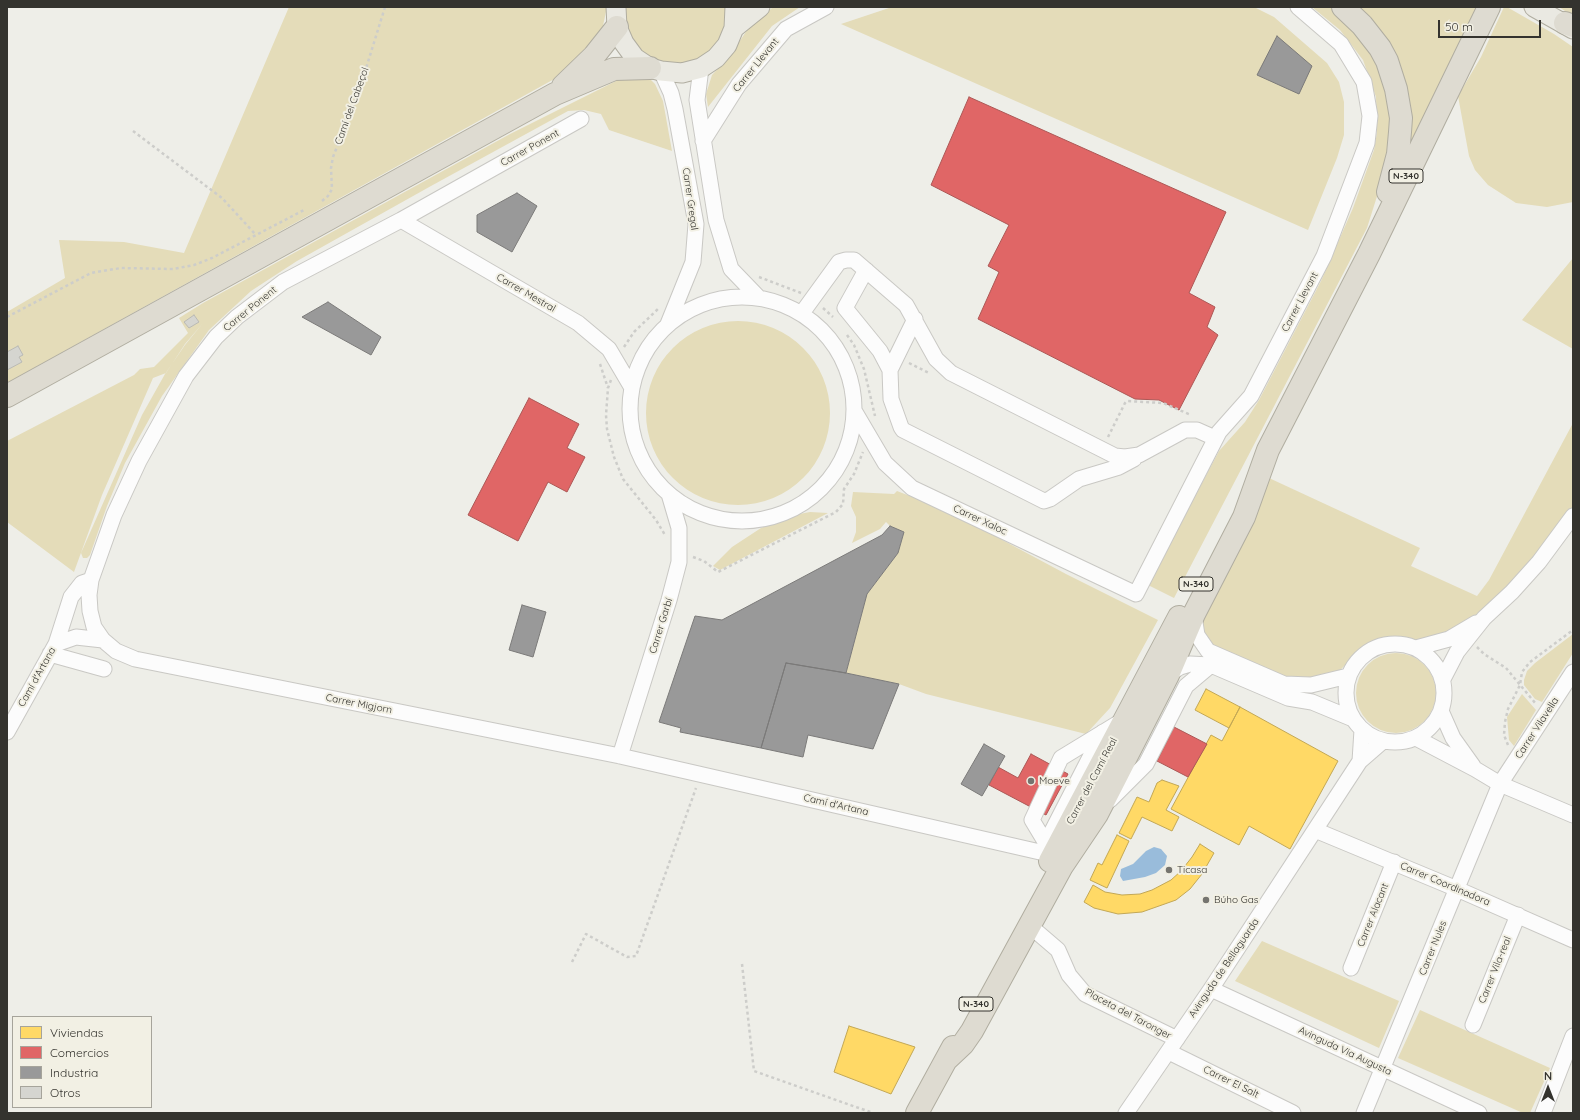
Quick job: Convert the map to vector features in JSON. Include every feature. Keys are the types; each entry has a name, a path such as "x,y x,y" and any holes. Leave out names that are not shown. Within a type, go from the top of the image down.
{"highway":[{"path":"1343,7 1373,38 1387,61 1396,89 1401,118 1398,154 1369,254"},
{"name":"N-340","path":"1268,450 1369,254 1489,7"},
{"path":"554,94 594,56 616,17"},
{"path":"7,396 554,94 614,69 656,70"},
{"path":"946,1060 963,1044 972,1031 1062,866 1097,814 1168,675 1194,614 1244,517 1268,450"},
{"name":"Carrer del Camí Real","path":"917,1113 946,1060 1049,849 1125,718 1268,450"}],"main road":[{"path":"616,17 624,43 635,58 656,70 682,73 700,68 716,58 727,45 734,28 735,7"},
{"path":"734,28 760,7"},
{"path":"1534,7 1570,26"}],"street":[{"name":"Carrer Llevant","path":"703,141 739,84 786,28 826,7"},
{"name":"Carrer Llevant","path":"1136,594 1219,432 1251,396 1324,256 1367,143 1370,116 1364,82 1341,44 1298,7"},
{"path":"700,68 697,100 716,220 732,270 758,298"},
{"name":"Carrer Gregal","path":"656,70 671,93 696,224 693,262 668,324"},
{"name":"Carrer Ponent","path":"102,640 94,627 90,611 91,580 114,515 139,461 186,376 201,355 237,318 283,282 401,220 581,120"},
{"name":"Carrer Mestral","path":"401,220 578,323 608,349 632,388"},
{"path":"802,313 839,262 854,260 906,305 936,359 951,373 1115,456 1130,457 1144,453"},
{"path":"866,270 845,308 876,345 890,370 891,400 903,430 1044,501 1050,499 1079,479 1119,466 1185,430 1197,430 1216,438"},
{"path":"726,298 758,298 781,303 802,313 831,339 849,374 855,412 848,447 831,478 804,503 771,517 735,521 700,513 669,494 650,472 636,446 630,417 632,388 644,353 668,324 695,307 726,298"},
{"path":"890,370 915,319"},
{"name":"Carrer Xaloc","path":"855,412 885,463 912,488 1136,594"},
{"name":"Carrer Garbí","path":"620,756 669,600 679,562 679,528 669,494"},
{"path":"1443,680 1457,652 1484,618 1512,592 1539,562 1573,516"},
{"name":"Camí d'Artana","path":"7,732 53,649 71,597 82,583 91,580"},
{"path":"1194,614 1197,635 1208,650 1284,684 1311,685 1348,676"},
{"path":"1416,648 1449,639 1484,618"},
{"name":"Camí d'Artana","path":"53,649 76,637 102,640"},
{"name":"Carrer Migjorn","path":"102,640 116,651 135,659 620,756"},
{"path":"1168,675 1180,667 1190,664 1211,665 1288,698 1312,702 1358,725 1383,742 1400,743 1416,738 1426,732 1435,722 1441,711 1445,696 1443,680 1437,667 1428,656 1416,648 1400,644 1384,645 1369,651 1361,658 1348,676 1345,691 1347,706 1358,725"},
{"path":"53,649 104,669"},
{"path":"1097,814 1146,764 1186,686 1211,665"},
{"name":"Carrer Vilavella","path":"1500,784 1573,672"},
{"path":"1441,711 1453,738 1475,769"},
{"path":"1049,849 1032,820 1061,758 1125,718"},
{"name":"Avinguda de Bellaguarda","path":"1358,725 1360,761"},
{"path":"1049,849 1104,732"},
{"path":"1416,738 1500,784 1573,815"},
{"name":"Avinguda de Bellaguarda","path":"1126,1113 1211,989 1360,761 1383,742"},
{"name":"Camí d'Artana","path":"620,756 1049,849"},
{"name":"Carrer Nules","path":"1364,1113 1500,784"},
{"name":"Carrer Coordinadora","path":"1315,830 1394,862 1573,940"},
{"path":"1018,947 1037,932 1076,861 1078,841"},
{"name":"Carrer Alacant","path":"1351,968 1394,862"},
{"name":"Carrer Vila-real","path":"1473,1025 1518,915"},
{"name":"Placeta del Taronger","path":"1037,932 1058,950 1069,975 1086,994 1173,1046"},
{"name":"Avinguda Via Augusta","path":"1211,989 1479,1113"},
{"path":"1543,1113 1573,1036"},
{"name":"Carrer El Salt","path":"1173,1046 1293,1113"}],"path":[{"name":"Camí del Cabeçol","path":"320,202 328,196 332,189 332,157 359,91 384,7"},
{"path":"133,131 222,198 256,235"},
{"path":"7,317 91,273 121,268 167,270 194,265 308,208"},
{"path":"756,275 767,281 797,291 812,300 836,321"},
{"path":"663,302 634,332 617,363 608,388 607,429 614,457 623,479 656,520 671,545 679,551 704,561 718,572 836,512 843,504 844,489 857,468 875,416 867,379 854,345 843,330"},
{"path":"598,360 608,388"},
{"path":"1520,753 1509,747 1504,735 1508,709 1520,685 1522,672 1530,662 1573,630"},
{"path":"1469,638 1484,654 1506,668 1533,701 1547,711"},
{"path":"572,962 586,934 627,957 636,956 701,774"},
{"path":"742,964 754,1071 873,1113"}],"shaded area":[{"path":"289,7 607,7 601,35 565,73 7,383 7,312 65,278 59,240 124,242 184,253"},
{"path":"624,7 725,7 727,18 722,35 713,50 698,61 681,66 649,60 627,36"},
{"path":"773,7 800,7 772,26 708,107 706,94 712,75 730,56 747,30"},
{"path":"892,7 1254,7 1274,17 1327,63 1339,82 1344,102 1344,135 1337,158 1308,230 841,24"},
{"path":"1312,7 1331,7 1354,26 1374,54 1392,108 1385,171 1367,228 1174,598 1148,585 1219,451 1245,422 1259,400 1321,281 1353,208 1374,150 1377,132 1376,97 1363,60 1340,30"},
{"path":"1354,7 1480,7 1400,173 1406,134"},
{"path":"1504,7 1507,7 1554,34 1573,47 1573,202 1547,207 1516,203 1488,185 1475,170 1469,156 1458,96 1481,57"},
{"path":"1559,7 1573,7 1573,15 1565,11"},
{"path":"622,73 647,76 655,84 663,101 672,151 609,130 601,114 584,110 568,111 297,261 251,291 209,330 162,396 125,463 107,506 90,555 87,558 83,558 81,553 142,415 166,373 153,378 102,495 74,572 7,522 7,441 134,375 140,369 154,367 188,333 179,318 203,303 510,134 616,81","holes":["203,323 185,345 172,364 185,344"]},
{"path":"1573,258 1573,349 1522,320"},
{"path":"738,321 756,323 773,328 789,337 803,348 814,362 823,378 828,395 830,413 828,431 823,448 814,464 803,478 789,489 773,498 756,503 738,505 720,503 703,498 687,489 673,478 662,464 653,448 648,431 646,413 648,395 653,378 662,362 673,348 687,337 703,328 720,323"},
{"path":"1573,423 1573,507 1526,567 1478,615 1448,635 1414,641 1394,637 1374,642 1358,653 1339,671 1294,682 1208,644 1200,626 1269,478 1420,548 1411,566 1477,596 1489,580"},
{"path":"897,491 993,535 1066,574 1158,620 1110,708 1086,734 926,694 899,684 846,673 867,594 898,553 904,532 890,526 886,522 880,529 852,543 856,532 856,517 851,506 853,492 894,494"},
{"path":"810,512 828,513 720,570 713,566 732,547 761,528 789,516"},
{"path":"1573,634 1573,653 1542,702 1535,699 1524,685 1527,671 1535,663"},
{"path":"1396,653 1411,656 1424,665 1433,678 1436,693 1433,708 1424,721 1411,730 1396,733 1381,730 1368,721 1359,708 1356,693 1359,678 1368,665 1381,656"},
{"path":"1522,694 1536,710 1514,746 1509,740 1507,717"},
{"path":"1262,941 1399,1001 1379,1048 1235,981"},
{"path":"1420,1010 1550,1068 1530,1113 1523,1113 1398,1058"}],"water":[{"path":"1154,847 1161,849 1167,856 1165,865 1156,873 1145,877 1123,881 1120,876 1121,869 1133,864 1146,851"}],"building: Viviendas":[{"path":"1206,689 1240,707 1229,728 1195,710"},
{"path":"1240,707 1338,761 1290,849 1249,826 1239,845 1171,809 1211,735 1222,741"},
{"path":"1162,780 1179,786 1166,810 1179,817 1172,831 1142,817 1131,839 1119,833 1137,797 1149,802 1157,783"},
{"path":"1117,835 1129,841 1107,888 1090,880 1098,863 1102,865"},
{"path":"1200,844 1214,853 1202,874 1190,889 1176,900 1142,912 1118,914 1094,908 1084,902 1093,885 1105,892 1122,895 1140,894 1152,890 1171,880 1181,871"},
{"path":"849,1026 915,1047 891,1094 834,1072"}],"building: Comercios":[{"path":"969,97 1226,212 1189,293 1215,307 1207,327 1218,335 1179,410 1159,400 1135,399 978,319 999,272 988,266 1009,225 931,185"},
{"path":"529,398 579,424 567,448 585,457 567,492 548,482 518,541 468,515"},
{"path":"1174,727 1207,744 1188,777 1157,761"},
{"path":"1031,754 1068,774 1046,815 989,785 998,767 1018,778"}],"building: Industria":[{"path":"1277,36 1312,66 1299,94 1257,75"},
{"path":"517,193 537,206 512,252 477,232 477,215"},
{"path":"328,302 381,337 371,355 302,317"},
{"path":"890,526 904,532 898,553 867,594 846,673 786,663 761,748 680,732 681,728 659,722 695,616 722,620 882,535"},
{"path":"522,605 546,612 533,657 509,650"},
{"path":"786,663 899,684 873,749 808,735 803,757 761,748"},
{"path":"984,744 1005,756 982,796 961,784"}],"building: Otros":[{"path":"194,315 199,322 189,328 184,322"},
{"path":"18,346 23,355 19,357 22,362 7,370 7,352"}],"place":[{"name":"Moeve","path":"1031,781"},
{"name":"Ticasa","path":"1169,870"},
{"name":"Búho Gas","path":"1206,900"}]}
